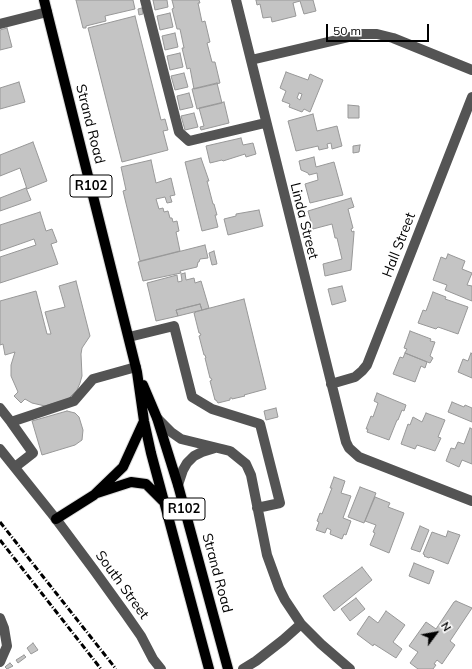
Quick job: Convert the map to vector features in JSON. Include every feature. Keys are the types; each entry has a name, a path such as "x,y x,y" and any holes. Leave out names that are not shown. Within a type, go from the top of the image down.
{"main road":[{"name":"Strand Road","path":"44,0 137,370 144,421 151,453 209,669"},
{"name":"Strand Road","path":"137,370 157,418 178,485 228,669"},
{"path":"56,519 94,495 123,467 144,421"},
{"path":"94,495 131,482 146,484 164,502"}],"street":[{"path":"145,0 179,132 189,141 265,123"},
{"name":"Linda Street","path":"236,0 265,123 344,435 349,448 359,456 472,502"},
{"path":"0,24 47,12"},
{"path":"251,60 362,34 376,34 393,38 472,70"},
{"name":"Hall Street","path":"331,384 355,377 367,365 472,96"},
{"path":"129,337 174,326 192,396 212,409 260,424 280,503 257,508"},
{"path":"12,422 74,401 93,379 137,370"},
{"path":"0,408 12,422 33,453 15,467"},
{"path":"157,418 171,432 181,439 230,451 246,464 251,476 267,555 273,575 285,600 301,624 321,644 350,669"},
{"path":"178,485 183,470 191,460 202,452 215,448"},
{"name":"South Street","path":"0,449 56,519 125,613 141,636 153,659 161,669"},
{"path":"0,618 4,628 7,646 0,662"},
{"path":"243,669 256,662 301,624"}],"building":[{"path":"76,0 133,0 135,9 105,16 106,21 83,28"},
{"path":"153,0 167,0 168,7 155,10"},
{"path":"172,0 199,0 200,3 198,3 202,22 205,21 210,42 207,43 212,62 215,62 220,83 194,89 190,68 187,69 182,48 184,48 180,29 177,29 172,9 174,8"},
{"path":"256,0 313,0 316,11 304,14 300,1 293,3 296,16 272,22 271,17 263,18 260,4 257,5"},
{"path":"142,8 143,14 139,15 138,9"},
{"path":"170,13 173,27 160,30 157,16"},
{"path":"135,16 161,120 165,119 168,130 163,131 168,150 122,162 88,28"},
{"path":"7,28 12,47 0,50 0,30"},
{"path":"175,33 178,47 165,50 162,36"},
{"path":"180,53 183,67 170,70 167,56"},
{"path":"286,72 308,80 310,74 323,80 310,112 304,109 302,112 289,107 290,104 282,101 286,91 280,88","holes":["299,93 302,94 300,100 297,98"]},
{"path":"184,73 188,87 175,90 171,76"},
{"path":"19,82 25,102 0,109 0,88"},
{"path":"217,83 222,103 197,109 192,89"},
{"path":"189,93 193,107 180,110 177,96"},
{"path":"224,102 229,123 201,130 200,127 204,126 199,108"},
{"path":"348,105 359,106 359,118 348,118"},
{"path":"194,113 198,127 185,130 181,116"},
{"path":"313,114 317,131 337,126 342,146 332,149 331,143 327,144 328,148 319,150 318,146 296,151 288,121"},
{"path":"241,138 243,145 253,143 256,154 246,157 245,154 223,161 210,163 206,146"},
{"path":"33,142 47,181 27,189 20,168 0,176 0,155"},
{"path":"360,145 359,152 353,153 353,146"},
{"path":"314,157 316,167 334,162 343,195 310,203 305,184 318,180 317,173 309,175 301,170 299,161"},
{"path":"201,158 209,181 207,181 217,215 215,215 218,227 202,231 185,162"},
{"path":"151,160 156,183 171,178 175,195 170,196 172,202 167,203 165,197 156,199 159,209 163,208 164,212 168,211 173,222 177,221 179,231 176,232 180,251 140,261 123,191 126,190 121,167"},
{"path":"26,188 31,200 0,211 0,198"},
{"path":"351,198 354,207 348,209 353,228 351,229 354,233 351,270 325,276 323,264 342,259 337,238 335,238 332,224 313,229 308,211"},
{"path":"259,210 263,226 228,235 224,219 236,216 236,214"},
{"path":"40,212 46,231 52,229 57,242 51,244 58,264 0,283 0,257 36,245 34,239 0,251 0,225"},
{"path":"205,245 208,258 200,259 197,267 180,271 181,273 143,281 138,262"},
{"path":"214,251 217,264 212,265 209,253"},
{"path":"448,254 465,261 462,269 472,273 467,285 472,286 472,301 445,290 447,285 433,280 441,257 446,259"},
{"path":"185,273 186,280 194,278 195,283 201,281 209,308 202,310 200,304 176,310 178,316 156,321 147,283 177,275 178,282 182,281 181,274"},
{"path":"76,281 90,336 82,348 82,376 77,390 68,399 45,406 32,403 25,399 21,403 14,396 18,392 11,376 11,365 15,352 5,355 3,344 0,345 0,301 36,291 47,334 51,334 45,312 65,307 59,286"},
{"path":"342,286 346,301 332,305 328,289"},
{"path":"433,292 446,297 445,299 468,307 458,334 438,327 436,329 418,323 423,310 426,311"},
{"path":"244,299 266,389 244,395 245,396 232,399 230,398 230,400 218,403 215,400 210,381 212,380 210,378 199,336 201,335 199,333 194,313"},
{"path":"200,304 202,310 178,316 176,310"},
{"path":"410,331 435,342 430,356 433,358 430,363 405,353 407,349 404,348"},
{"path":"405,353 427,362 425,368 421,366 415,382 393,374 400,357 403,358"},
{"path":"471,353 472,378 458,372 463,359 468,361"},
{"path":"377,393 406,405 404,411 402,410 397,420 389,440 367,432 368,429 366,429 371,416 373,417 378,403 374,401"},
{"path":"452,402 464,407 465,405 472,408 472,422 448,412"},
{"path":"276,408 278,417 266,420 264,411"},
{"path":"67,411 75,413 79,417 83,430 82,440 75,445 42,455 32,421"},
{"path":"426,413 445,420 438,437 441,438 435,451 417,445 415,449 401,444 408,424 410,425 413,417 422,422"},
{"path":"470,428 472,429 472,464 462,460 459,467 446,461 451,448 455,449 458,442 464,444"},
{"path":"334,477 345,481 341,493 351,496 343,518 351,521 346,535 344,534 342,539 330,534 331,530 327,528 325,533 316,530 319,522 317,521 320,513 322,514 332,488 330,488"},
{"path":"360,487 376,493 364,523 348,517"},
{"path":"375,497 390,503 388,507 404,513 389,553 370,545 375,533 373,532 376,525 365,521"},
{"path":"420,526 429,530 420,552 411,549"},
{"path":"448,531 460,535 448,564 424,556 425,555 423,554 432,532 446,537"},
{"path":"414,563 434,571 429,584 409,576"},
{"path":"362,567 372,580 334,611 323,596"},
{"path":"356,598 365,609 350,621 341,609"},
{"path":"456,601 472,608 450,641 455,645 442,664 437,660 433,669 418,669 410,663 418,652 409,646 426,622 436,629"},
{"path":"386,611 405,625 393,642 402,649 396,658 374,644 373,646 357,634 369,616 378,623"},
{"path":"33,643 38,650 31,654 27,648"},
{"path":"24,655 26,657 18,663 16,660"},
{"path":"10,663 13,666 7,669 5,667"}],"railway":[{"path":"0,522 116,669"},
{"path":"0,540 101,669"}]}
